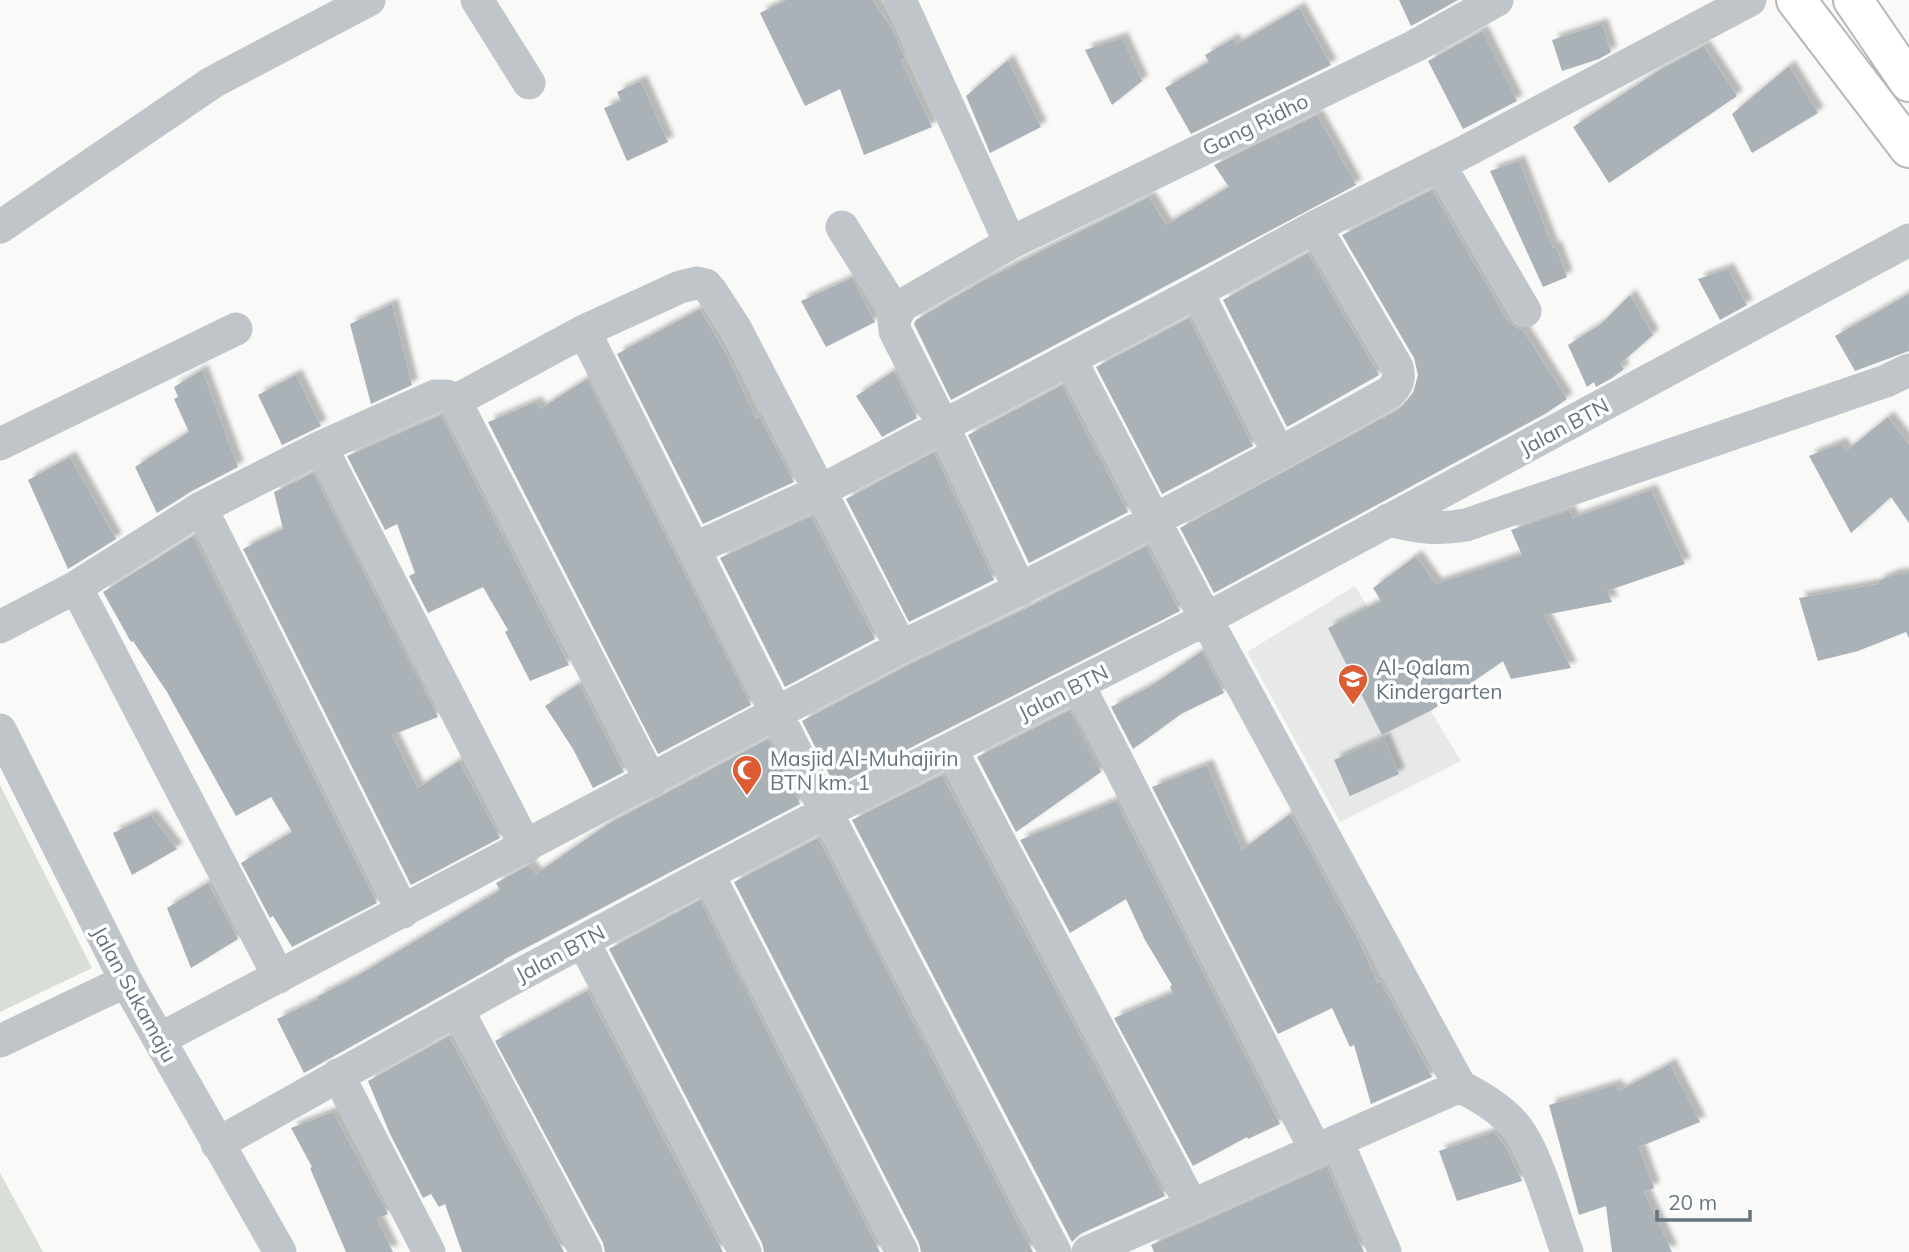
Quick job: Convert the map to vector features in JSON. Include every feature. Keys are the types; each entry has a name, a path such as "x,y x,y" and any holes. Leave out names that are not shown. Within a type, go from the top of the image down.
{"highway":[{"path":"1796,0 1909,148"},
{"path":"1853,0 1909,82"}],"street":[{"path":"0,227 214,82 369,0"},
{"path":"477,0 530,83"},
{"path":"900,0 1010,243"},
{"name":"Gang Ridho","path":"896,313 901,306 1010,243 1415,46 1497,0"},
{"path":"694,549 820,492 1315,226 1439,164 1750,0"},
{"path":"1439,164 1525,311"},
{"path":"160,1039 776,713 1020,590 1279,454 1390,392 1397,384 1397,367 1315,226"},
{"path":"842,227 896,313 895,331 1020,590"},
{"name":"Jalan BTN","path":"217,1144 338,1075 708,874 1206,619 1909,240"},
{"path":"455,401 584,331 680,287 697,283 706,285 735,328 901,648"},
{"path":"1196,292 1279,454"},
{"path":"0,444 236,329"},
{"path":"584,331 826,812 1055,1252"},
{"path":"1070,359 1206,619 1460,1086 1506,1116 1529,1148 1567,1252"},
{"path":"1388,520 1423,529 1466,525 1886,381 1909,370"},
{"path":"0,627 76,587 201,508 321,447 435,396 447,396 455,401 651,781"},
{"path":"321,447 526,847"},
{"path":"201,508 403,912"},
{"path":"76,587 279,976"},
{"path":"1078,684 1384,1252"},
{"name":"Jalan Sukamaju","path":"0,730 126,981 281,1252"},
{"path":"951,750 1192,1206"},
{"path":"708,874 902,1252"},
{"path":"583,941 745,1252"},
{"path":"0,1041 126,981"},
{"path":"458,1011 586,1252"},
{"path":"338,1075 429,1252"},
{"path":"1088,1252 1460,1086"}],"shaded area":[{"name":"Al-Qalam Kindergarten","path":"1355,586 1461,761 1340,822 1247,652"},
{"path":"0,785 92,968 0,1012"},
{"path":"0,1173 43,1252 0,1252"}],"building":[{"path":"786,0 873,0 892,29 905,58 901,60 932,127 864,155 840,89 805,106 760,13"},
{"path":"1399,0 1458,0 1411,26"},
{"path":"1299,8 1331,65 1191,134 1165,88 1209,62 1205,55 1233,39 1236,45"},
{"path":"1602,24 1611,52 1599,59 1562,71 1552,40"},
{"path":"1482,31 1517,101 1463,129 1428,61"},
{"path":"1122,38 1142,81 1112,105 1085,50"},
{"path":"1704,46 1737,96 1609,183 1573,127 1658,71"},
{"path":"1008,60 1041,127 990,153 966,96"},
{"path":"1789,66 1818,113 1752,153 1732,114"},
{"path":"641,81 668,142 627,161 604,108 621,101 617,92"},
{"path":"1317,115 1356,185 951,400 914,324 916,320 984,280 1149,197 1166,225 1229,187 1214,165"},
{"path":"1519,161 1567,277 1543,287 1490,171"},
{"path":"1432,190 1508,321 1523,330 1567,399 1545,414 1214,593 1180,528 1399,409 1413,393 1418,375 1414,358 1342,235"},
{"path":"1308,253 1379,375 1287,427 1223,300"},
{"path":"1728,269 1747,305 1720,320 1698,279"},
{"path":"852,278 875,322 826,347 801,301"},
{"path":"1909,294 1909,351 1855,371 1835,336"},
{"path":"1630,295 1653,335 1620,364 1624,369 1596,387 1594,382 1587,387 1568,345 1601,324"},
{"path":"392,304 412,385 371,404 350,324"},
{"path":"700,309 727,355 756,419 759,416 794,482 703,524 617,354"},
{"path":"1189,318 1253,446 1162,494 1096,367"},
{"path":"202,370 238,467 157,513 135,467 189,432 174,399 178,397 174,387"},
{"path":"894,371 917,418 882,437 856,396"},
{"path":"296,375 321,426 282,445 258,395"},
{"path":"587,379 751,705 658,754 488,422 536,402 540,409"},
{"path":"1062,385 1128,512 1029,563 968,435"},
{"path":"441,415 569,665 530,681 505,632 508,630 483,587 428,613 409,576 415,573 397,524 385,530 347,456"},
{"path":"1888,417 1909,444 1909,523 1891,497 1851,533 1809,456 1841,443 1846,451"},
{"path":"934,452 994,580 909,622 846,499"},
{"path":"70,457 116,539 68,569 28,480"},
{"path":"313,473 438,717 392,735 418,788 459,761 500,838 411,885 243,549 283,529 274,492"},
{"path":"1651,490 1685,564 1607,591 1612,602 1544,615 1571,668 1511,679 1503,661 1432,710 1382,735 1328,628 1381,601 1373,588 1416,556 1436,584 1522,555 1511,530 1569,510 1573,518"},
{"path":"811,516 875,639 785,687 720,558"},
{"path":"193,536 377,903 292,947 273,916 270,918 241,863 292,832 271,797 236,816 167,692 133,641 131,642 103,592"},
{"path":"1146,546 1180,611 835,786 802,721"},
{"path":"1909,573 1909,638 1906,632 1858,651 1818,661 1799,598 1879,584 1878,581 1893,575"},
{"path":"1202,651 1224,693 1181,714 1133,749 1111,707 1151,686"},
{"path":"579,684 624,772 593,788 573,749 545,706"},
{"path":"1070,710 1101,772 1016,832 977,757"},
{"path":"1384,738 1399,774 1350,796 1334,760"},
{"path":"768,739 800,804 503,960 304,1073 277,1019 318,999 317,997 352,979 500,890 496,883 529,865 536,874 608,824"},
{"path":"1207,765 1242,850 1290,814 1358,939 1378,983 1381,981 1432,1077 1371,1104 1354,1045 1350,1047 1332,1008 1278,1034 1152,787"},
{"path":"942,775 1165,1196 1080,1234 1072,1242 852,820"},
{"path":"1116,801 1280,1124 1248,1139 1247,1137 1193,1166 1114,1018 1173,993 1170,987 1172,985 1145,940 1126,899 1070,933 1020,840"},
{"path":"151,815 177,849 132,875 113,833"},
{"path":"818,838 1033,1252 921,1252 919,1243 734,882"},
{"path":"208,883 238,939 191,968 167,908"},
{"path":"700,900 880,1252 764,1252 762,1243 609,949"},
{"path":"587,991 723,1252 605,1252 603,1243 495,1041"},
{"path":"449,1036 564,1252 462,1252 445,1204 439,1207 431,1194 423,1198 390,1134 368,1081"},
{"path":"1670,1064 1700,1122 1639,1147 1654,1188 1644,1192 1672,1252 1612,1252 1606,1206 1579,1215 1549,1105 1616,1085 1619,1091"},
{"path":"333,1112 388,1214 377,1219 393,1252 346,1252 310,1168 312,1167 291,1128"},
{"path":"1494,1132 1507,1149 1522,1181 1457,1201 1439,1151"},
{"path":"1327,1166 1364,1252 1154,1252 1151,1245"}],"place":[{"name":"Al-Qalam Kindergarten","path":"1353,706"},
{"name":"Masjid Al-Muhajirin BTN km. 1","path":"747,797"}]}
